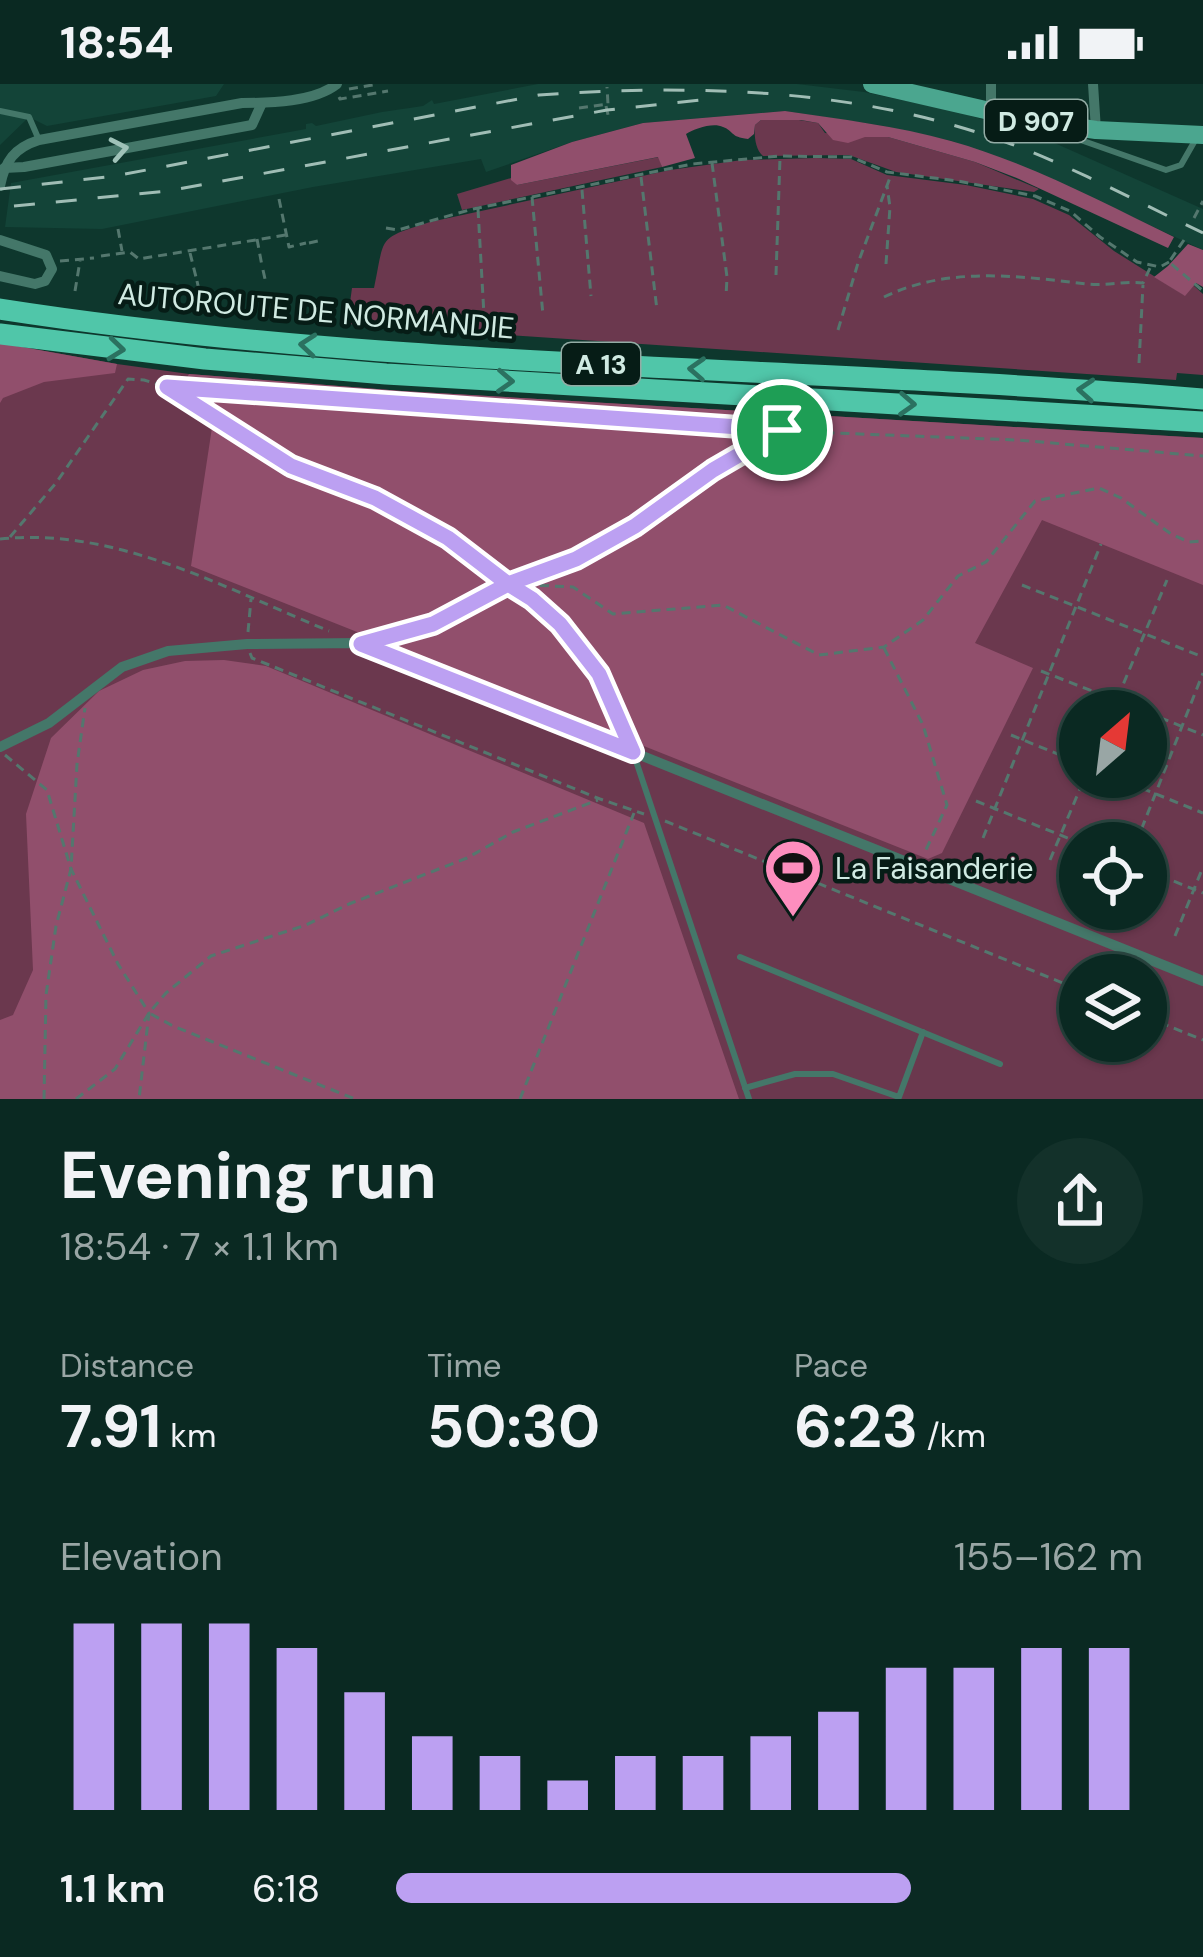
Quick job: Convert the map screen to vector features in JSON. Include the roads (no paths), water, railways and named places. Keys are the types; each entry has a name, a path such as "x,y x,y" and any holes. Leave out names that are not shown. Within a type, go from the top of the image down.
{"highway":[{"name":"AUTOROUTE DE NORMANDIE","path":"0,309 389,353 1203,399"},
{"name":"AUTOROUTE DE NORMANDIE","path":"0,334 205,359 386,374 1203,422"}],"main road":[{"name":"D 907","path":"872,84 991,98 1042,122 1201,132"},
{"name":"D 907","path":"916,84 1096,125"}],"street":[{"path":"1093,84 1096,125"},
{"path":"0,186 4,168 15,152 39,140 242,103 259,109 339,88"},
{"path":"4,168 251,124 259,109"},
{"path":"0,240 35,249 51,262 50,276 35,284 0,277"},
{"path":"0,749 49,723 122,667 145,658 247,644 361,644 1203,982"}],"lane":[{"path":"0,111 29,117 39,140"},
{"path":"1042,122 1064,136 1166,170 1181,165 1201,132"},
{"path":"15,152 18,167"},
{"path":"633,752 749,1099"},
{"path":"740,957 1000,1064"},
{"path":"745,1088 795,1074 833,1074 898,1098 923,1032"}],"railway":[{"path":"0,189 115,176 539,95 718,91 837,101 954,125 1060,164 1203,233"},
{"path":"14,206 168,191 607,110 701,100"}],"place":[{"name":"La Faisanderie","path":"793,919"}]}
